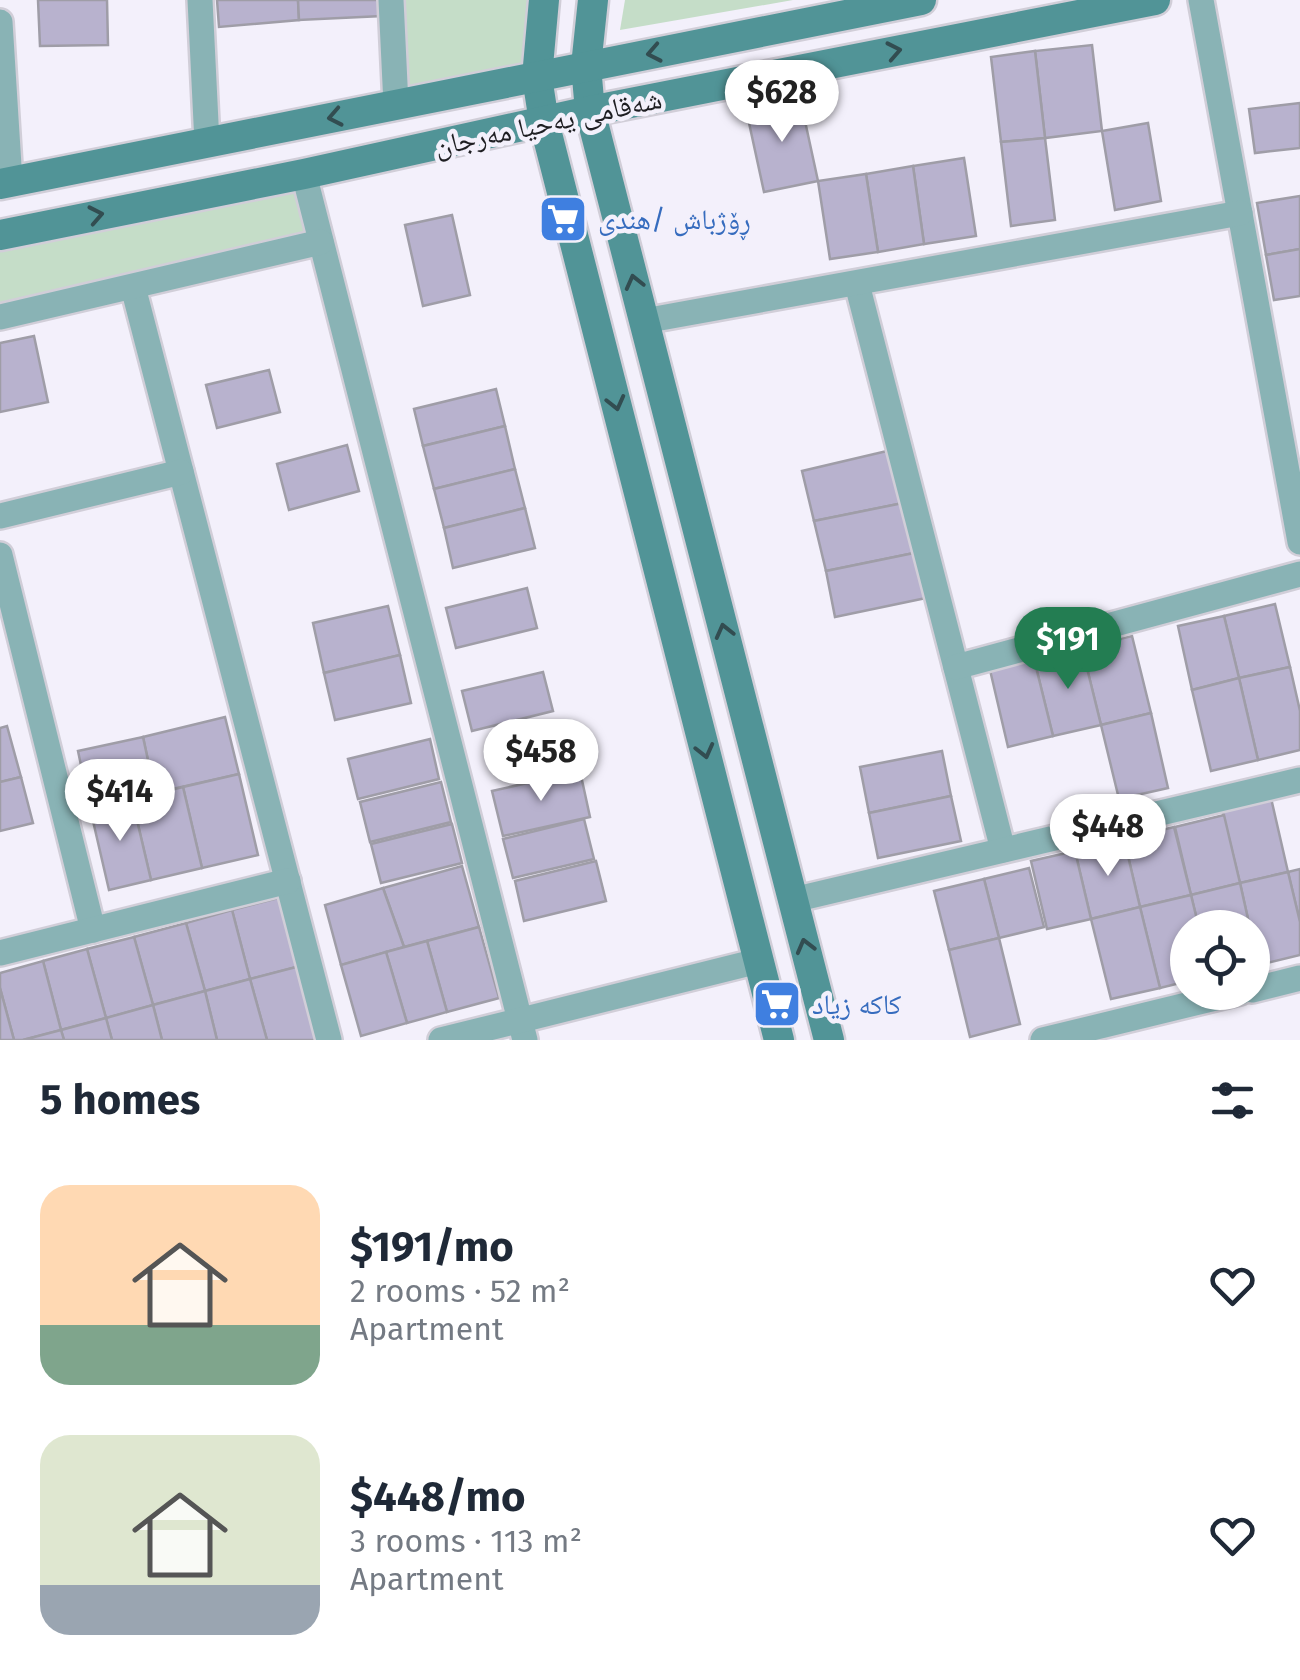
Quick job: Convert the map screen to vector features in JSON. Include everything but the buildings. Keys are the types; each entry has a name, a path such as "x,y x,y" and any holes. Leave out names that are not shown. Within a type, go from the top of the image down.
{"street":[{"path":"200,0 208,143"},
{"path":"391,0 396,105"},
{"path":"593,0 586,66 590,111 830,1040"},
{"name":"شەقامی یەحیا مەرجان","path":"5,183 586,66 849,7 921,0"},
{"name":"شەقامی یەحیا مەرجان","path":"0,235 590,111 1155,0"},
{"path":"1201,0 1300,542"},
{"path":"589,35 542,15 536,76 544,122 779,1040"},
{"path":"0,22 5,183"},
{"path":"554,159 600,148"},
{"path":"304,174 522,1030"},
{"path":"644,321 1240,213"},
{"path":"0,317 321,242"},
{"path":"858,284 1003,850"},
{"path":"132,288 330,1040"},
{"path":"0,516 181,472"},
{"path":"0,555 92,930"},
{"path":"956,667 1300,574"},
{"path":"793,900 1300,780"},
{"path":"721,815 768,802"},
{"path":"0,953 288,881"},
{"path":"441,1040 522,1030 758,961"},
{"path":"1270,986 1300,978"},
{"path":"1043,1040 1072,1037 1173,1010"}],"green space":[{"path":"391,0 540,0 537,77 396,105"},
{"path":"625,0 793,0 620,30"},
{"path":"304,174 321,242 0,317 0,239"}],"place":[{"name":"ڕۆژباش /ھندی","path":"563,219"},
{"name":"کاکە زیاد","path":"777,1004"}]}
